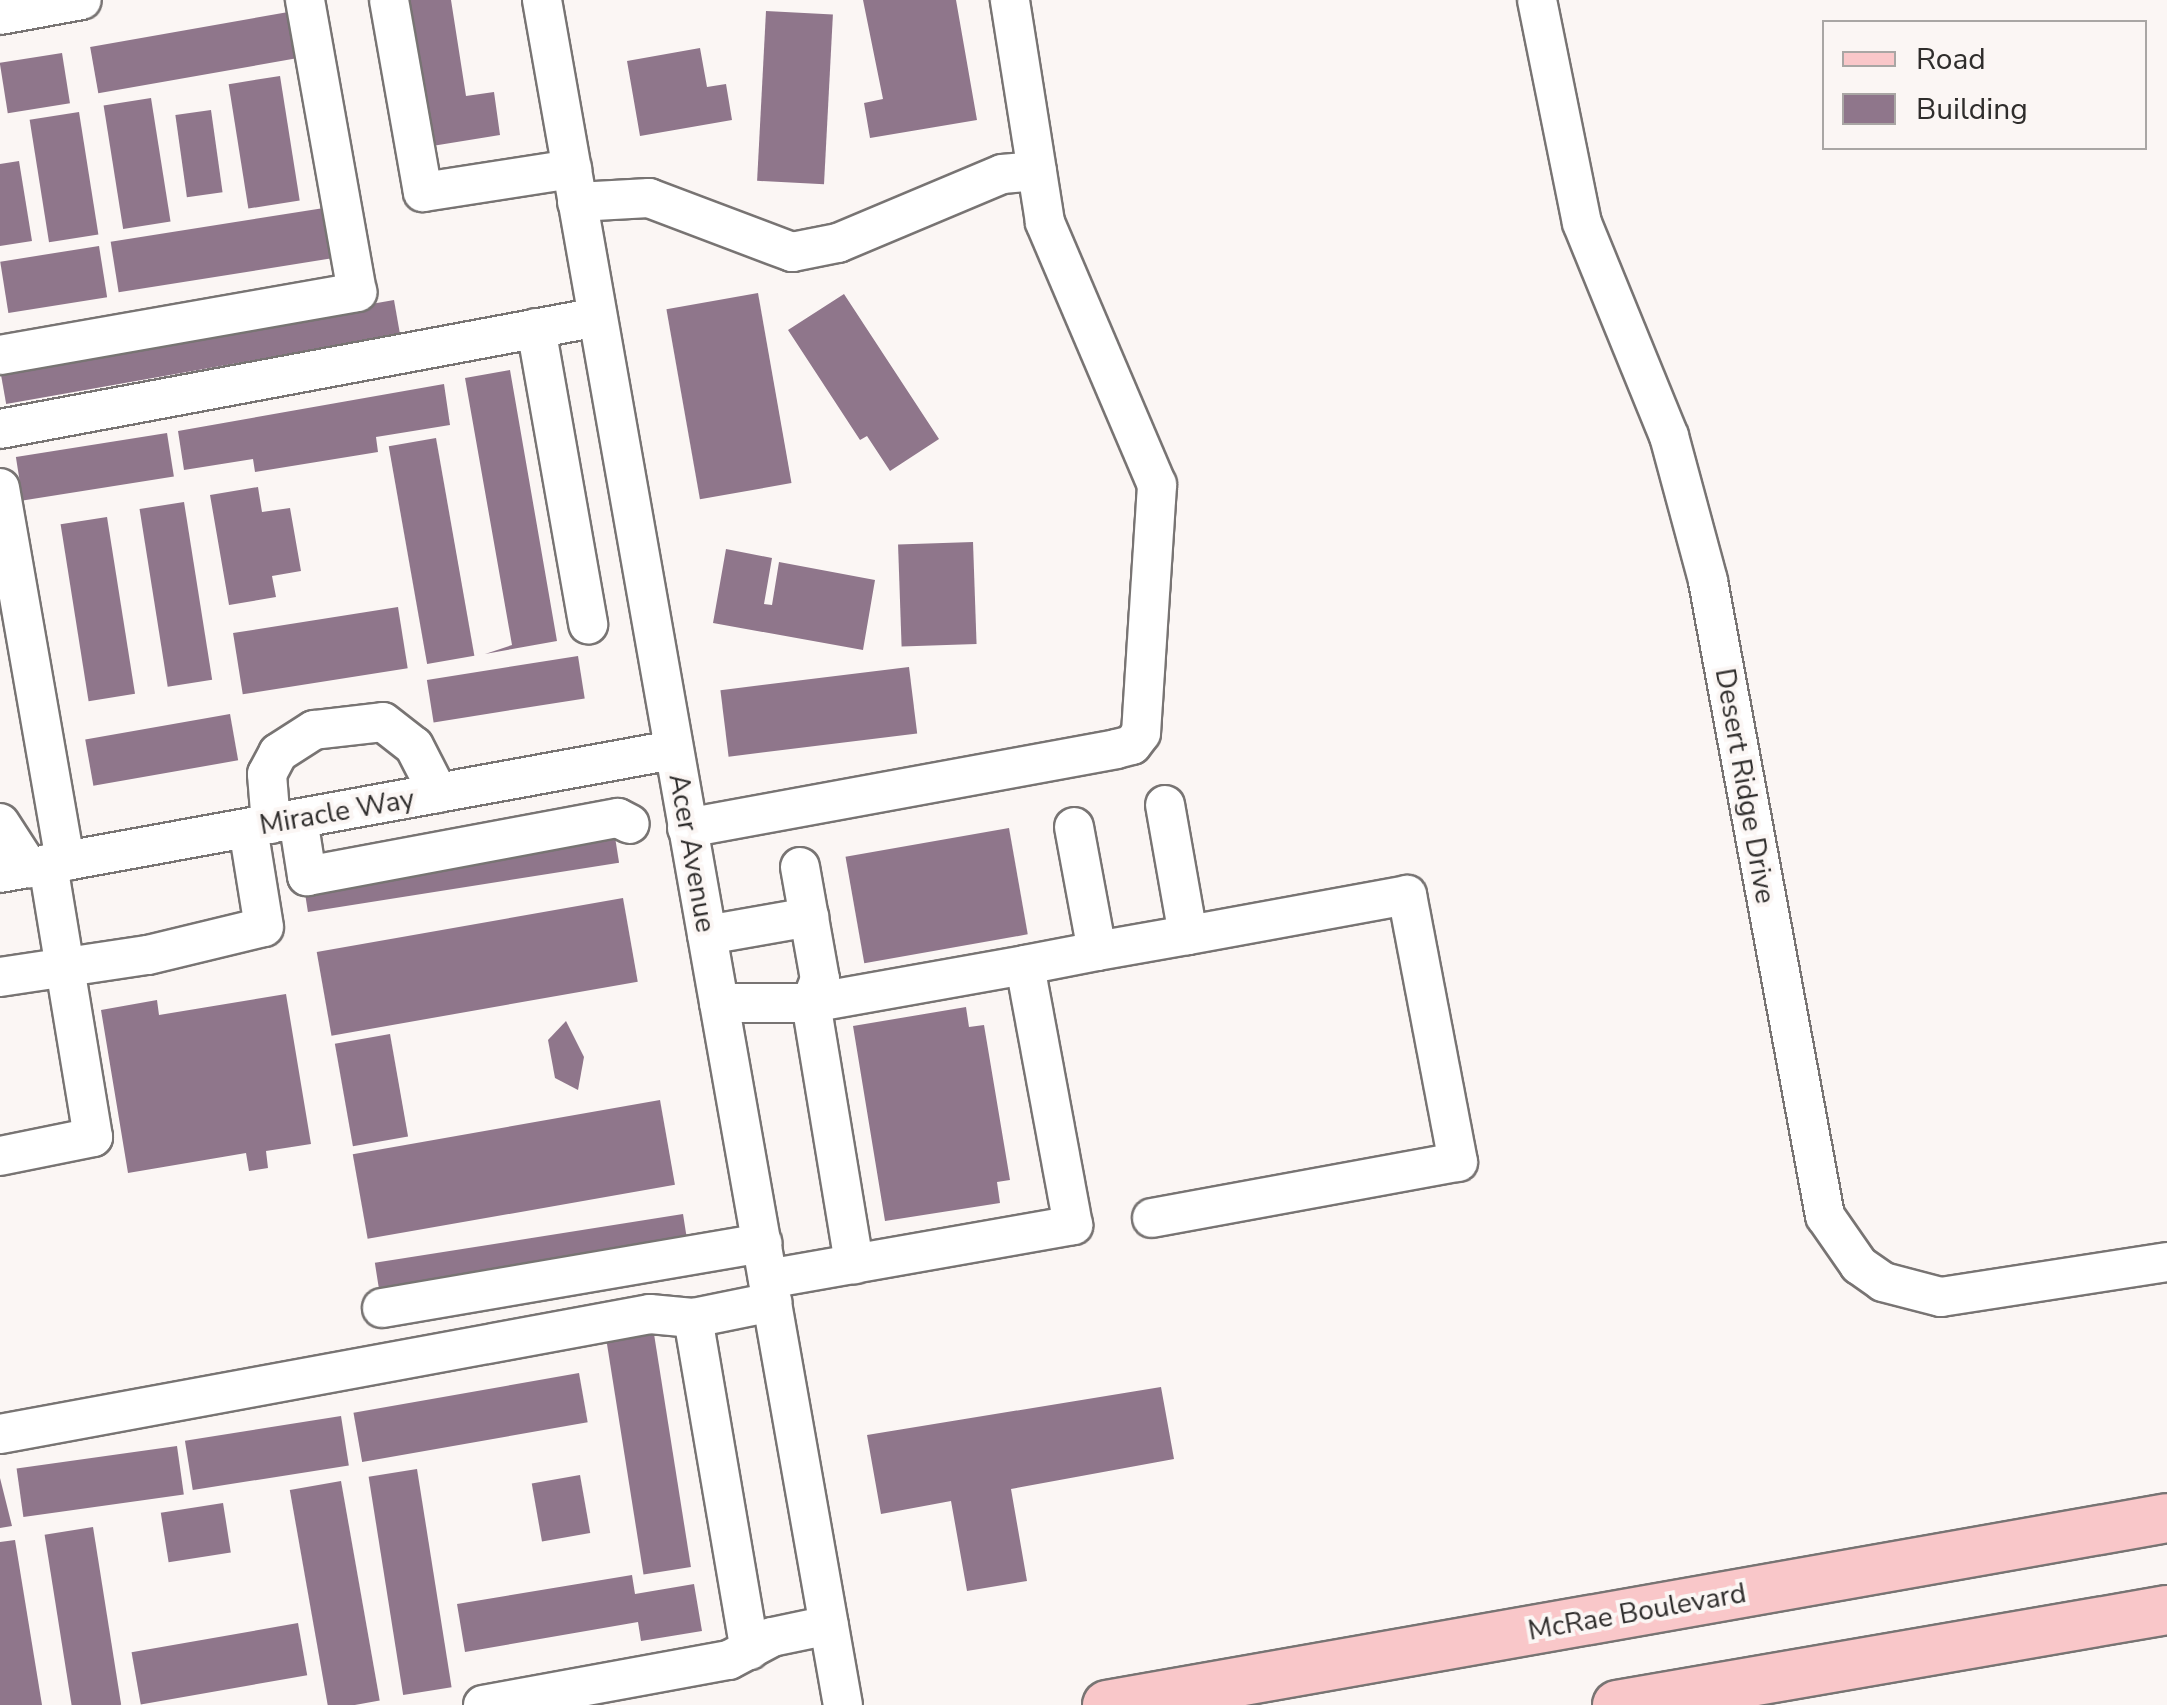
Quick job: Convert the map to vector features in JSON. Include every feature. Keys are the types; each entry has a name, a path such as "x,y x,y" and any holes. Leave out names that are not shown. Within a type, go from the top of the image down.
{"main road":[{"name":"McRae Boulevard","path":"1108,1705 2167,1518"},
{"path":"1616,1705 2167,1610"}],"street":[{"path":"0,15 82,0"},
{"path":"0,355 357,292 305,0"},
{"path":"389,0 423,192 574,185 649,198 792,252 838,243 1002,174 1037,171"},
{"name":"Acer Avenue","path":"542,0 843,1705"},
{"path":"688,828 1132,745 1140,733 1157,485 1046,222 1010,0"},
{"name":"Desert Ridge Drive","path":"1538,0 1582,222 1669,436 1708,581 1825,1216 1849,1253 1883,1282 1941,1297 2167,1262"},
{"path":"0,429 598,317"},
{"path":"536,328 585,610 644,584"},
{"path":"552,418 614,408"},
{"path":"0,488 36,867 66,966 94,1137 0,1156"},
{"path":"570,519 631,508"},
{"path":"0,978 148,955 264,927 272,824 268,774 278,753 314,730 383,722 414,746 438,794"},
{"name":"Miracle Way","path":"36,867 673,750"},
{"path":"541,774 551,830"},
{"path":"1165,805 1188,934"},
{"path":"272,824 307,876 618,818 630,824"},
{"path":"0,823 36,867"},
{"path":"1074,828 1097,952"},
{"path":"800,867 820,978 811,1003 854,1264"},
{"path":"720,1003 811,1003 1407,895 1458,1162 1152,1218"},
{"path":"707,935 808,917"},
{"path":"382,1308 768,1275 854,1264 1073,1225 1024,965"},
{"path":"0,1434 650,1314 693,1318 768,1275"},
{"path":"693,1318 750,1650"},
{"path":"484,1705 729,1660 772,1637 829,1625"}],"building":[{"path":"403,0 451,0 466,96 494,92 500,135 426,147"},
{"path":"863,0 956,0 977,120 870,138 864,103 883,99"},
{"path":"294,11 302,57 98,93 90,47"},
{"path":"766,11 833,15 824,184 757,181"},
{"path":"700,48 707,87 726,84 732,120 640,136 627,61"},
{"path":"62,53 70,103 8,113 0,63"},
{"path":"280,76 300,200 248,209 229,84"},
{"path":"151,98 171,221 123,229 104,106"},
{"path":"211,110 223,192 187,197 175,115"},
{"path":"79,112 98,234 49,242 30,120"},
{"path":"19,161 32,241 0,246 0,164"},
{"path":"324,208 332,258 119,292 111,242"},
{"path":"99,246 107,297 8,313 0,262"},
{"path":"758,293 792,483 700,499 666,309"},
{"path":"844,294 939,439 890,471 867,436 860,440 788,330"},
{"path":"394,300 400,334 6,404 0,369"},
{"path":"510,370 557,641 485,654 512,645 465,378"},
{"path":"444,384 450,425 376,437 378,452 255,472 253,459 184,470 178,431"},
{"path":"167,433 174,476 23,500 16,457"},
{"path":"436,438 474,656 427,664 389,446"},
{"path":"258,487 262,512 290,508 301,571 272,576 276,597 229,605 210,495"},
{"path":"184,502 212,680 168,687 140,509"},
{"path":"107,517 135,694 89,701 61,524"},
{"path":"973,542 977,644 902,647 898,545"},
{"path":"726,549 772,558 764,604 772,605 779,562 875,580 863,650 713,623"},
{"path":"398,607 408,668 243,694 233,633"},
{"path":"578,656 585,698 434,722 427,680"},
{"path":"909,667 917,734 729,757 720,690"},
{"path":"230,714 238,760 93,786 85,740"},
{"path":"1009,828 1028,934 864,963 846,857"},
{"path":"615,837 619,863 308,912 304,886"},
{"path":"623,898 638,982 331,1036 317,952"},
{"path":"286,994 311,1144 266,1151 268,1168 249,1171 246,1153 128,1173 101,1010 157,1000 159,1015"},
{"path":"966,1007 969,1027 984,1025 1010,1180 997,1182 1000,1203 885,1221 853,1026"},
{"path":"566,1021 584,1057 578,1090 555,1078 548,1040"},
{"path":"390,1034 408,1136 353,1146 335,1044"},
{"path":"660,1100 675,1185 368,1239 353,1154"},
{"path":"683,1214 687,1239 379,1287 375,1263"},
{"path":"654,1334 691,1567 644,1575 607,1342"},
{"path":"579,1373 588,1422 362,1462 353,1413"},
{"path":"1161,1387 1174,1459 1011,1489 1027,1581 967,1591 951,1501 881,1514 867,1435"},
{"path":"341,1416 349,1465 193,1490 185,1441"},
{"path":"177,1446 184,1495 23,1517 17,1469"},
{"path":"417,1469 452,1687 403,1695 369,1477"},
{"path":"580,1475 590,1533 542,1542 532,1484"},
{"path":"0,1478 12,1526 0,1528"},
{"path":"341,1481 380,1701 328,1705 290,1490"},
{"path":"223,1503 231,1552 169,1562 161,1513"},
{"path":"93,1527 121,1705 72,1705 45,1535"},
{"path":"15,1540 42,1705 0,1705 0,1542"},
{"path":"632,1575 635,1594 694,1584 702,1631 641,1641 638,1622 465,1652 457,1604"},
{"path":"298,1623 307,1675 141,1705 132,1652"}]}
